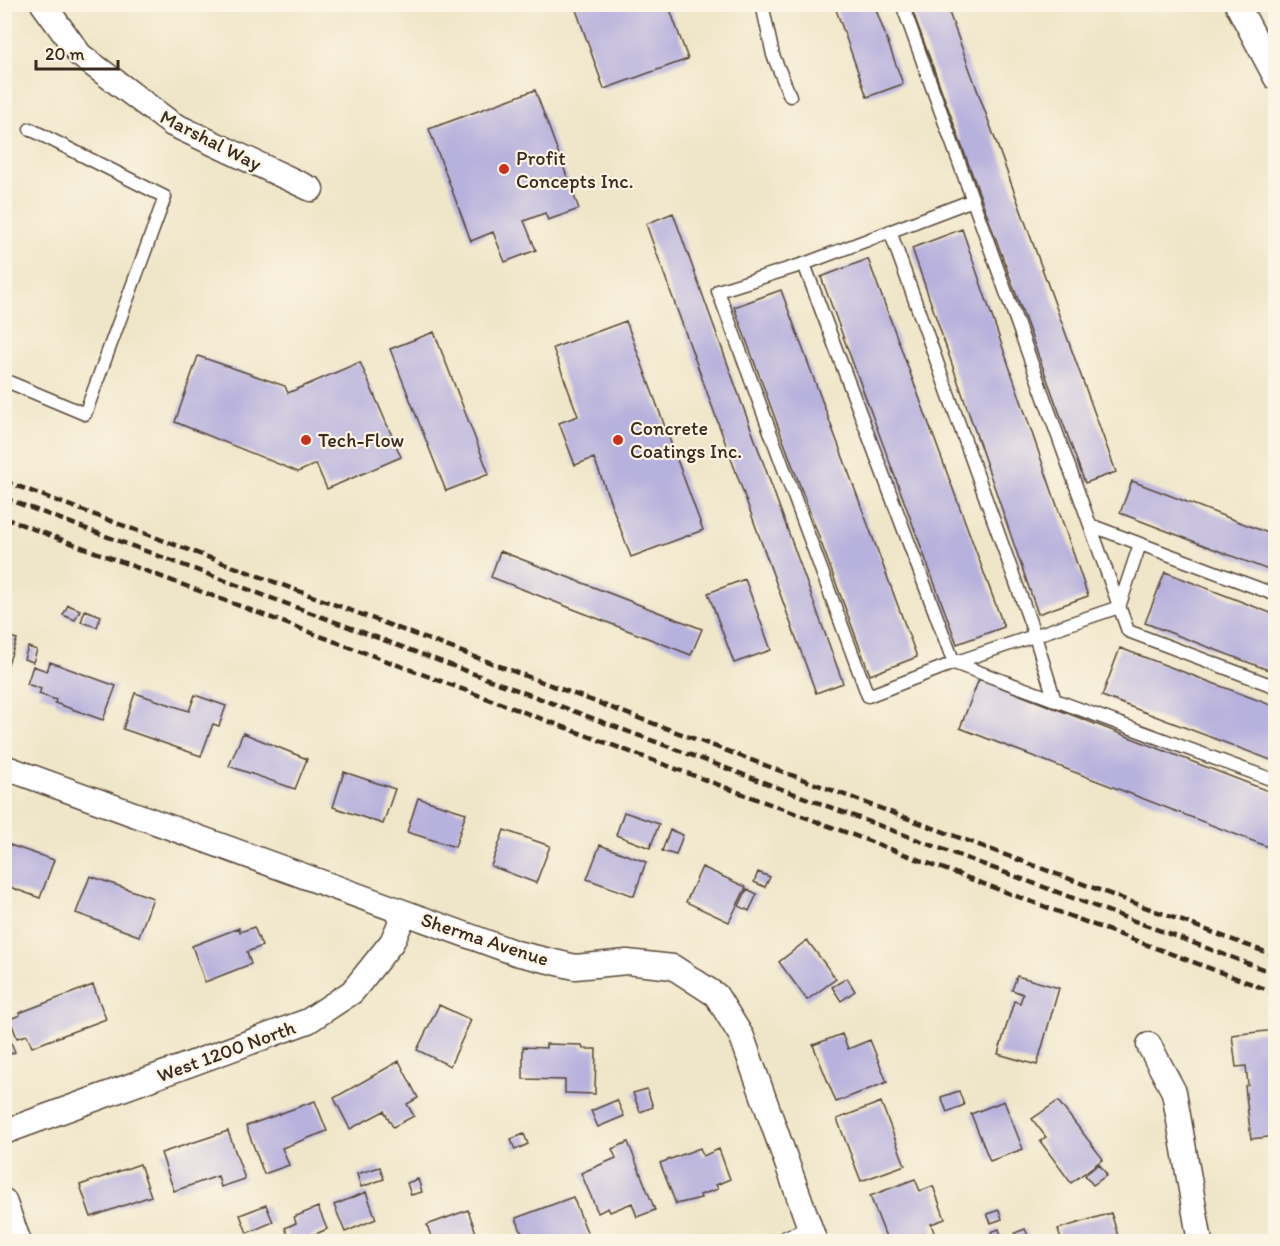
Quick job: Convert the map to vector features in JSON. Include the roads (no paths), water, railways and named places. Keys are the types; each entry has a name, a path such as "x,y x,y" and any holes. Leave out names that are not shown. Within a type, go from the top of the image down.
{"street":[{"name":"Marshal Way","path":"43,4 80,55 172,124 311,189"},
{"path":"1237,4 1273,67"},
{"name":"Sherma Avenue","path":"4,767 516,953 575,967 627,962 673,967 716,994 742,1037 814,1237"},
{"name":"West 1200 North","path":"4,1132 308,1021 352,992 392,942 405,913"},
{"path":"1149,1045 1174,1092 1200,1242"},
{"path":"4,1201 19,1242"},
{"path":"789,1242 814,1237"}],"lane":[{"path":"762,4 773,55 790,96"},
{"path":"902,4 1128,631 1275,687"},
{"path":"4,380 85,414 165,197 30,129"},
{"path":"972,200 804,264 718,291 868,696 954,663 1119,606"},
{"path":"890,231 1035,636 1056,701"},
{"path":"804,264 954,663 1275,781"},
{"path":"1090,525 1275,595"},
{"path":"1119,606 1140,544"}],"railway":[{"path":"4,481 1276,956"},
{"path":"4,498 1276,974"},
{"path":"4,518 1276,993"}],"place":[{"name":"Profit Concepts Inc.","path":"504,169"},
{"name":"Tech-Flow","path":"306,440"},
{"name":"Concrete Coatings Inc.","path":"618,440"}]}
